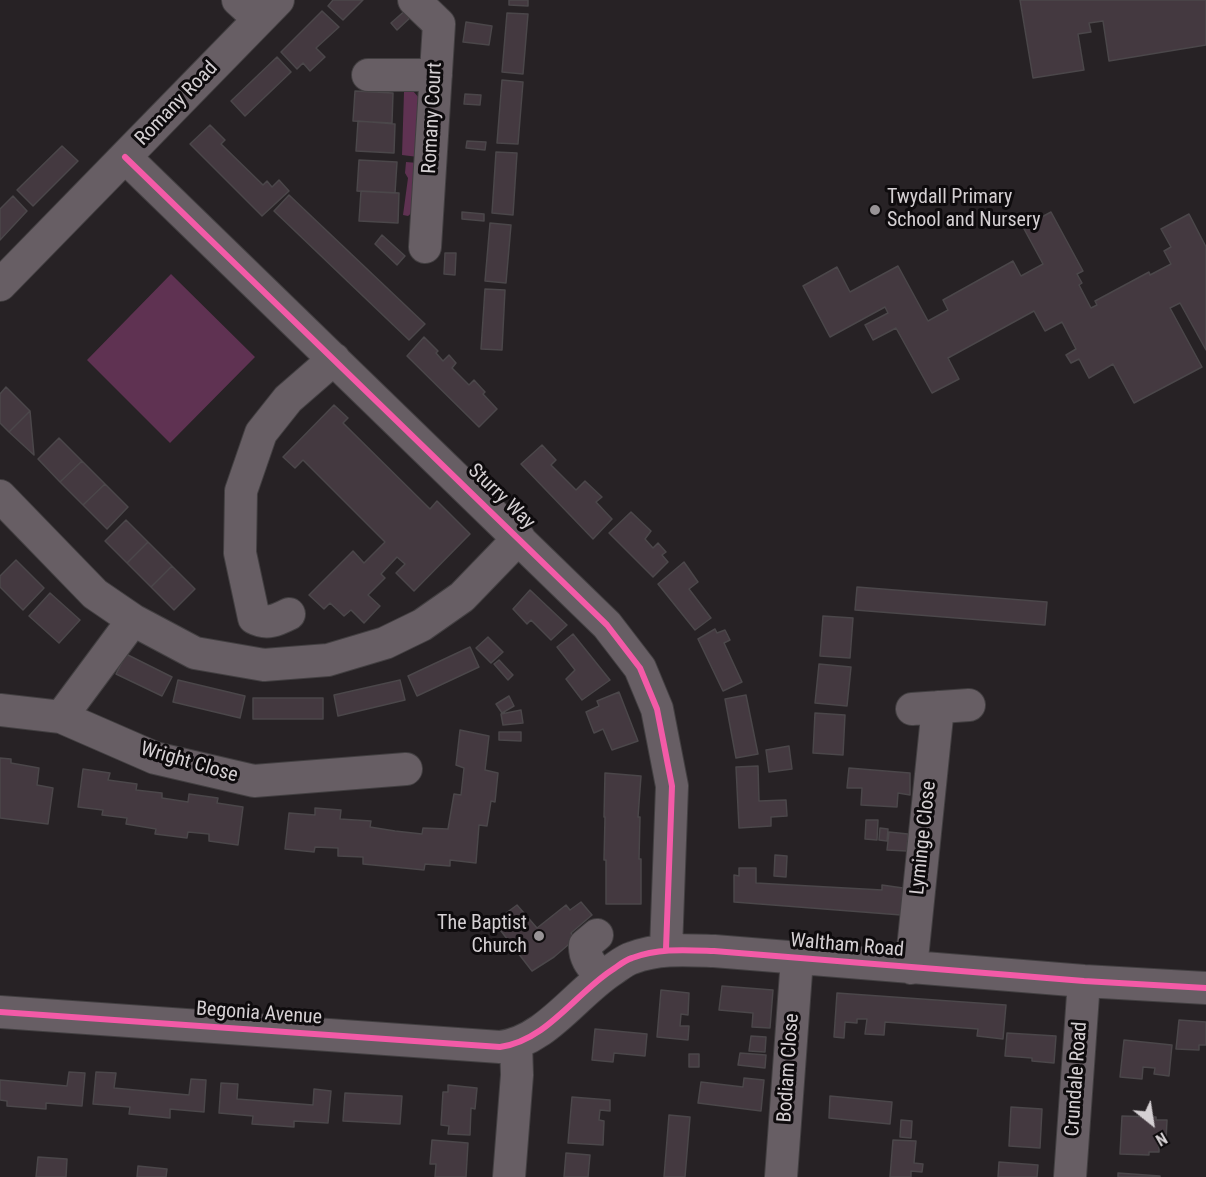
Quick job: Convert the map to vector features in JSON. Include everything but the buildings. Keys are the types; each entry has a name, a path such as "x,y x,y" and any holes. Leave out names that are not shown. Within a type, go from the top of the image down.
{"street":[{"name":"Romany Court","path":"414,0 439,24 425,247"},
{"name":"Romany Road","path":"0,285 125,157 258,6"},
{"path":"368,75 436,75"},
{"name":"Sturry Way","path":"125,157 607,624 640,668 657,709 672,786 666,950"},
{"path":"289,614 272,621 261,622 254,618 240,553 241,491 261,433 288,399 334,359"},
{"path":"0,496 95,594 133,620 195,653 264,665 328,660 385,643 422,625 462,597 519,538"},
{"path":"61,717 133,620"},
{"name":"Lyminge Close","path":"911,968 925,708 969,705"},
{"name":"Wright Close","path":"0,710 61,717 155,758 254,781 406,769"},
{"path":"597,935 585,945 585,952 601,977"},
{"name":"Waltham Road","path":"516,1044 541,1030 601,977 630,958 666,950 714,951 911,968 1206,988"},
{"name":"Bodiam Close","path":"781,1177 797,959"},
{"name":"Crundale Road","path":"1070,1177 1084,981"},
{"name":"Begonia Avenue","path":"0,1012 492,1047 516,1044"},
{"path":"509,1177 517,1075 516,1044"}],"shaded area":[{"path":"413,91 420,99 418,157 402,155 404,92"},
{"path":"406,162 418,163 415,210 408,216 403,215 408,178 405,173"},
{"path":"171,274 255,357 170,443 87,360"}],"cycle path":[{"path":"125,157 607,625 640,668 657,709 672,786 666,949"},
{"path":"0,1012 500,1047 532,1036 598,980 627,960 662,951 682,950 1084,981 1206,988"}],"place":[{"name":"Twydall Primary School and Nursery","path":"875,210"},
{"name":"The Baptist Church","path":"539,936"}]}
